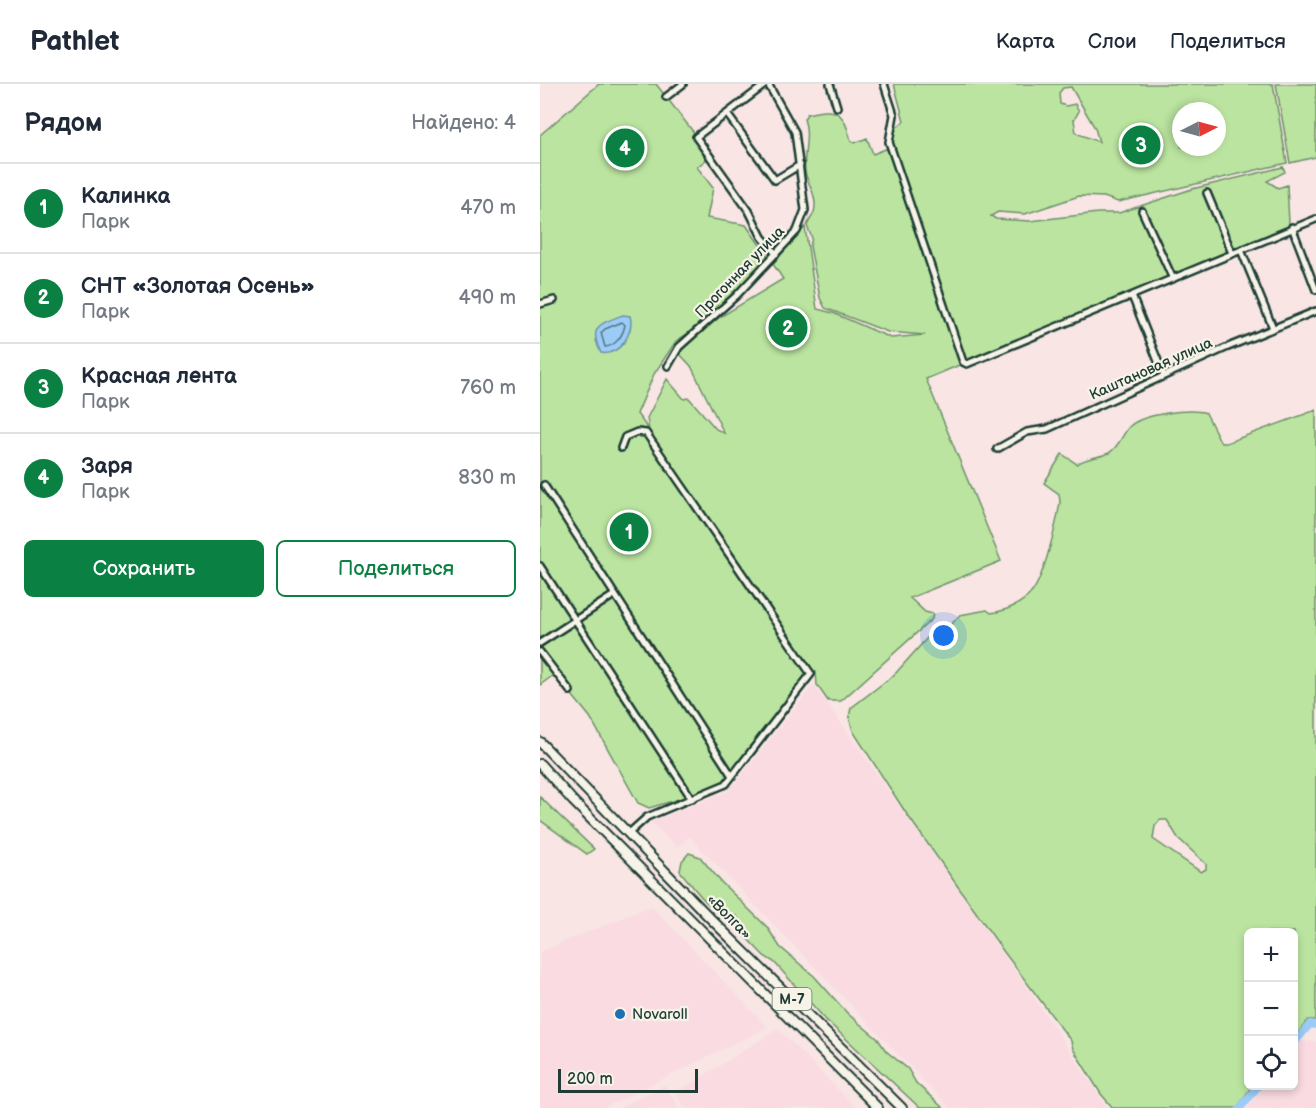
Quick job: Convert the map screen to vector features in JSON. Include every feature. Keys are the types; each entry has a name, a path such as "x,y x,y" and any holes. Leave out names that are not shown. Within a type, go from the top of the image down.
{"highway":[{"name":"«Волга»","path":"540,742 628,834 902,1108"},
{"name":"«Волга»","path":"540,764 573,801 878,1108"}],"street":[{"path":"666,97 683,84"},
{"path":"767,84 696,137 749,211 762,237 776,254"},
{"name":"Прогонная улица","path":"668,366 679,347 722,310 797,231 804,218 800,165 793,124 767,84"},
{"path":"830,84 837,107"},
{"path":"884,84 894,115 889,142 963,362 967,364 1316,219"},
{"path":"727,114 775,180 800,165"},
{"path":"1207,194 1232,254"},
{"path":"1142,211 1173,279"},
{"path":"1293,227 1316,290"},
{"path":"1241,250 1273,328"},
{"path":"1132,296 1164,376"},
{"path":"540,304 554,300"},
{"name":"Каштановая улица","path":"997,449 1027,432 1047,429 1316,311"},
{"path":"621,448 625,437 637,432 646,433 810,670 810,677 732,776 716,790 646,817 628,834"},
{"path":"544,485 732,776"},
{"path":"540,566 692,800"},
{"path":"540,643 574,618 614,595"},
{"path":"540,652 570,691"}],"shaded area":[{"path":"814,685 1041,1008 1107,1108 950,1108 689,836 677,847 651,822 729,791"},
{"path":"651,906 767,1027 604,1108 540,1108 540,952"},
{"path":"778,1029 856,1108 685,1108 676,1093"},
{"path":"1301,1041 1316,1042 1316,1108 1247,1108 1262,1090 1298,1090 1298,1045"},
{"path":"665,1085 679,1108 619,1108"}],"green space":[{"path":"599,84 656,84 695,134 692,136 707,159 697,167 713,188 707,218 746,225 769,258 703,324 676,341 654,374 637,414 649,430 647,418 667,379 684,399 689,398 716,429 724,433 691,366 678,352 720,317 783,279 773,264 805,227 817,309 833,313 891,338 925,335 888,332 825,308 820,298 810,246 812,238 807,226 814,212 815,201 805,170 806,125 804,119 807,114 826,111 838,114 845,123 851,141 855,143 867,138 873,154 888,148 962,364 926,379 1001,561 910,598 925,612 933,614 932,619 841,701 828,701 817,685 816,672 813,670 815,674 735,779 731,776 726,784 692,799 689,796 649,808 638,803 590,717 555,674 540,685 540,135"},
{"path":"894,84 1273,84 1287,163 1118,202 1104,197 1079,196 1025,214 998,212 991,216 996,219 1030,221 1098,213 1119,213 1192,189 1283,167 1285,172 1267,181 1278,188 1287,185 1289,223 1287,228 964,362 890,143 895,129 904,121","holes":["1071,87 1095,128 1099,142 1076,133 1074,120 1079,111 1075,104 1066,106 1060,104 1059,93 1063,88"]},
{"path":"1276,84 1316,84 1316,157 1290,163"},
{"path":"1316,410 1316,1020 1308,1020 1298,1033 1298,928 1244,928 1244,1090 1249,1090 1237,1108 1113,1108 1101,1094 1073,1049 1071,1041 1004,952 906,813 853,731 849,717 851,708 895,674 928,637 946,630 960,615 987,610 991,613 1002,611 1019,603 1032,592 1037,585 1045,562 1060,502 1059,494 1044,483 1062,454 1077,464 1105,455 1115,448 1135,422 1154,416 1189,411 1206,413 1221,443","holes":["1160,820 1167,820 1178,838 1206,864 1206,869 1201,872 1153,839 1155,826"]},
{"path":"540,797 594,849 587,854 540,820"},
{"path":"689,853 700,857 722,883 767,927 780,947 814,976 848,1014 878,1039 886,1051 908,1069 916,1083 943,1108 920,1108 825,1019 774,962 764,956 744,935 737,916 720,912 705,901 680,871 682,861"}],"water":[{"path":"623,315 630,316 628,336 614,351 601,353 596,337 598,328"}],"waterway":[{"path":"1298,1038 1310,1024 1316,1025"},
{"path":"1240,1108 1255,1090"}],"place":[{"name":"Красная лента","path":"1141,145"},
{"name":"Заря","path":"625,148"},
{"name":"СНТ «Золотая Осень»","path":"788,328"},
{"name":"Калинка","path":"629,532"},
{"name":"Novaroll","path":"620,1014"}]}
